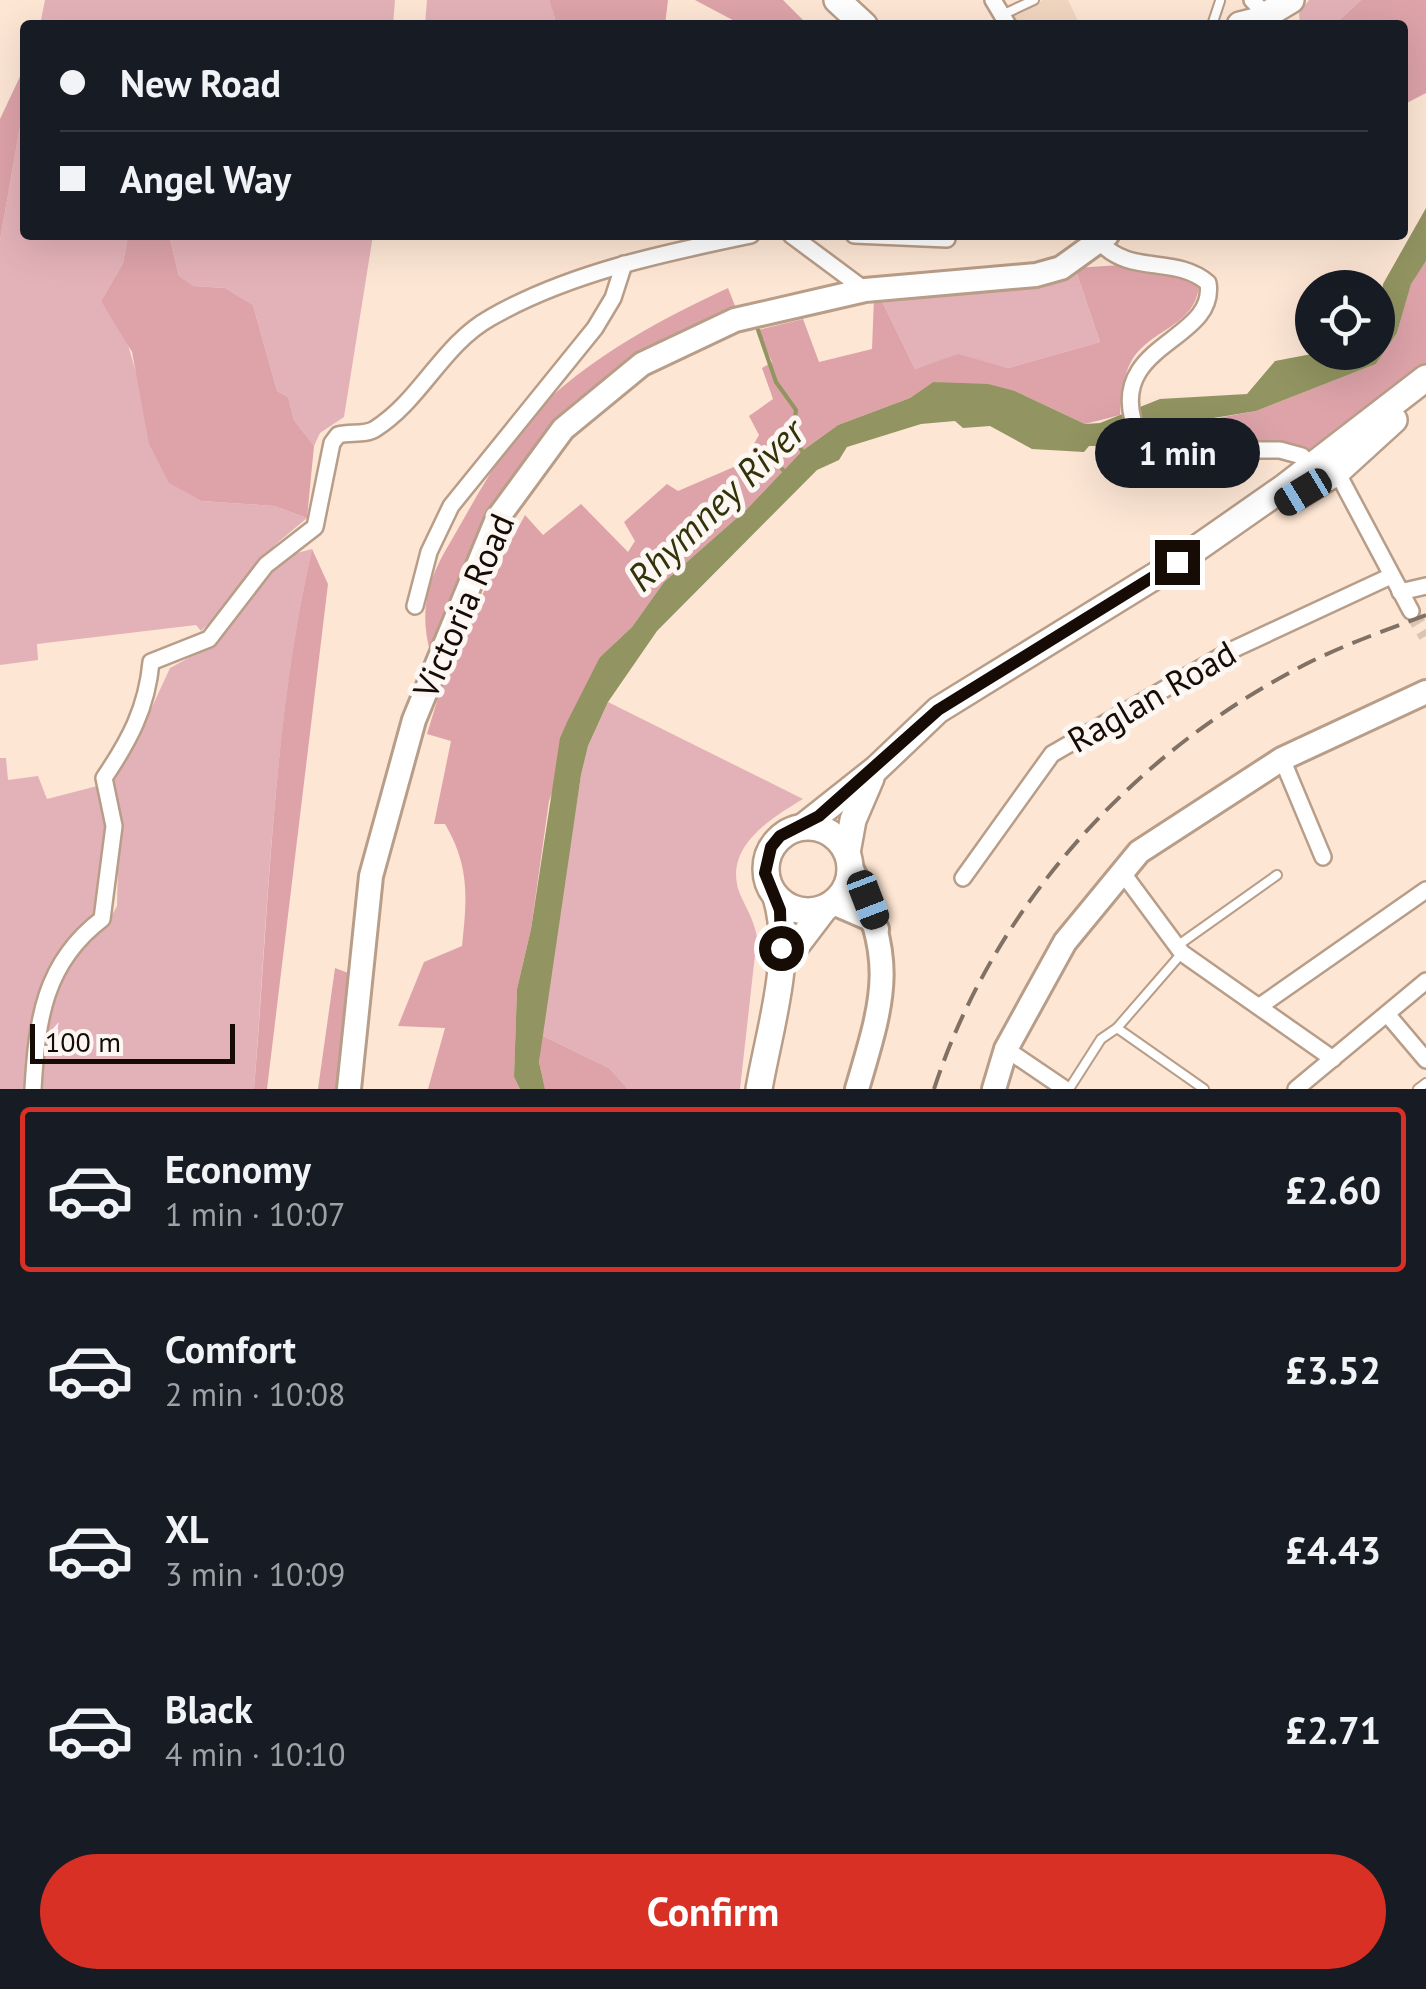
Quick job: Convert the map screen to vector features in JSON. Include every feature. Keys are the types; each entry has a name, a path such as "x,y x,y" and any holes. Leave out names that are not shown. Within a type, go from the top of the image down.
{"main road":[{"path":"837,0 859,20"},
{"name":"Victoria Road","path":"349,1089 371,876 414,720 498,519 563,428 642,364 735,320 865,290 1036,275 1061,268 1103,240"},
{"path":"1324,470 1426,378"},
{"path":"759,1089 780,968 782,927 765,873 771,847 780,836 804,826 876,770 938,710 1324,470 1426,393"},
{"path":"994,1089 1006,1050 1066,942 1140,852 1282,760 1426,692"},
{"path":"780,968 844,891 853,820 876,770"},
{"path":"804,826 830,833 849,859 879,931 884,965 881,997 858,1089"},
{"path":"776,898 799,911 829,906 870,918 879,931"}],"street":[{"path":"33,1089 38,1033 50,986 75,938 102,919 114,826 104,778 128,746 148,689 151,662 209,639 266,565 315,527 332,443 338,435 372,432 402,408 463,336 491,317 624,264 730,240"},
{"path":"804,240 865,290"},
{"path":"1105,240 1130,263 1192,273 1208,284 1210,297 1205,310 1148,356 1136,376 1130,407 1138,438 1156,450 1292,452 1324,470 1362,513 1411,611"},
{"path":"415,606 429,552 450,506 595,328 613,298 624,264"},
{"name":"Raglan Road","path":"962,878 1052,754 1232,650 1391,576"},
{"path":"1400,592 1426,586"},
{"path":"1282,760 1323,857"},
{"path":"1122,872 1180,949 1333,1059"},
{"path":"1260,1006 1426,890"},
{"path":"1296,1089 1426,982"},
{"path":"1386,1014 1426,1060"},
{"path":"1006,1050 1067,1089"}],"lane":[{"path":"1001,13 1034,0"},
{"path":"1067,1089 1101,1039 1117,1028 1180,949 1277,875"},
{"path":"1117,1028 1204,1089"},
{"path":"1418,1089 1426,1082"}],"shaded area":[{"path":"45,0 395,0 393,20 41,20"},
{"path":"427,0 549,0 555,20 425,20"},
{"path":"549,0 668,0 666,20 555,20"},
{"path":"695,0 783,0 803,20 733,20"},
{"path":"1043,0 1068,0 1078,20 1012,20 1009,15"},
{"path":"1309,0 1361,0 1339,20 1300,20 1299,13"},
{"path":"1361,0 1426,0 1426,93 1408,102 1408,20 1339,20"},
{"path":"20,77 20,126 0,240 0,119"},
{"path":"20,126 20,240 127,240 123,263 101,301 125,334 137,376 202,501 274,506 307,518 276,544 237,596 201,631 196,625 37,644 38,660 0,665 0,240"},
{"path":"1426,208 1426,261 1411,284 1395,336 1395,270 1391,270"},
{"path":"127,240 170,240 179,276 193,286 225,288 253,305 277,391 288,397 294,420 314,446 307,518 274,506 202,501 169,483 149,444 132,352 101,301 123,263"},
{"path":"170,240 372,240 344,417 320,433 314,446 294,420 288,397 277,391 253,305 225,288 192,286 179,276"},
{"path":"1426,261 1426,371 1322,453 1276,440 1161,442 1146,431 1256,411 1361,370 1395,370 1395,336 1411,283"},
{"path":"1120,265 1191,278 1199,285 1190,310 1140,349 1132,360 1120,415 1085,424 1015,391 933,382 910,398 838,425 802,451 747,509 664,582 632,627 600,657 549,801 531,929 517,989 514,1077 520,1089 428,1089 445,1028 398,1026 424,962 462,946 465,898 459,854 445,824 434,824 451,741 427,734 453,649 525,515 543,535 581,504 628,552 635,541 624,522 667,484 678,491 743,463 759,435 749,416 773,399 762,368 772,362 758,330 803,319 819,362 872,349 874,297 880,297 915,369 958,354 1008,368 1100,342 1075,268"},
{"path":"1075,268 1100,342 1008,368 958,355 915,369 880,297"},
{"path":"728,288 737,311 575,406 431,655 425,624 436,569 520,430 589,366 644,331"},
{"path":"1295,357 1295,370 1361,370 1256,411 1153,428 1108,446 1089,446 1084,452 1032,449 990,426 963,428 955,421 921,424 847,447 839,460 817,470 657,631 608,702 588,746 581,775 539,1062 545,1089 520,1089 514,1077 517,989 531,929 560,738 600,657 632,627 664,582 747,509 802,451 838,425 910,398 933,382 988,384 1015,391 1085,424 1100,423 1160,399 1247,394 1275,361"},
{"path":"312,549 280,750 254,1089 39,1089 50,1000 81,942 106,926 117,906 119,816 111,780 115,771 134,746 170,668 216,643 285,556"},
{"path":"312,549 328,584 267,1089 254,1089 280,750"},
{"path":"608,702 803,799 756,832 736,869 738,889 757,937 740,1089 628,1089 609,1068 541,1035 581,775 588,746"},
{"path":"0,758 6,758 8,780 38,776 47,799 105,784 108,822 96,917 77,931 52,970 38,1017 26,1089 0,1089"},
{"path":"335,968 351,974 336,1089 318,1089"},
{"path":"541,1035 609,1068 628,1089 545,1089 539,1062"}],"waterway":[{"name":"Rhymney River","path":"758,330 776,382 796,410 793,433 803,453"},
{"name":"Rhymney River","path":"786,474 776,461 782,443 793,433"}],"tunnel":[{"path":"1411,611 1426,636"}],"railway":[{"path":"934,1089 960,1021 993,957 1078,840 1129,788 1184,741 1243,700 1320,657 1426,615"}],"route":[{"path":"781,948 780,910 765,873 771,847 780,836 819,816 876,770 938,710 1177,562"}]}
